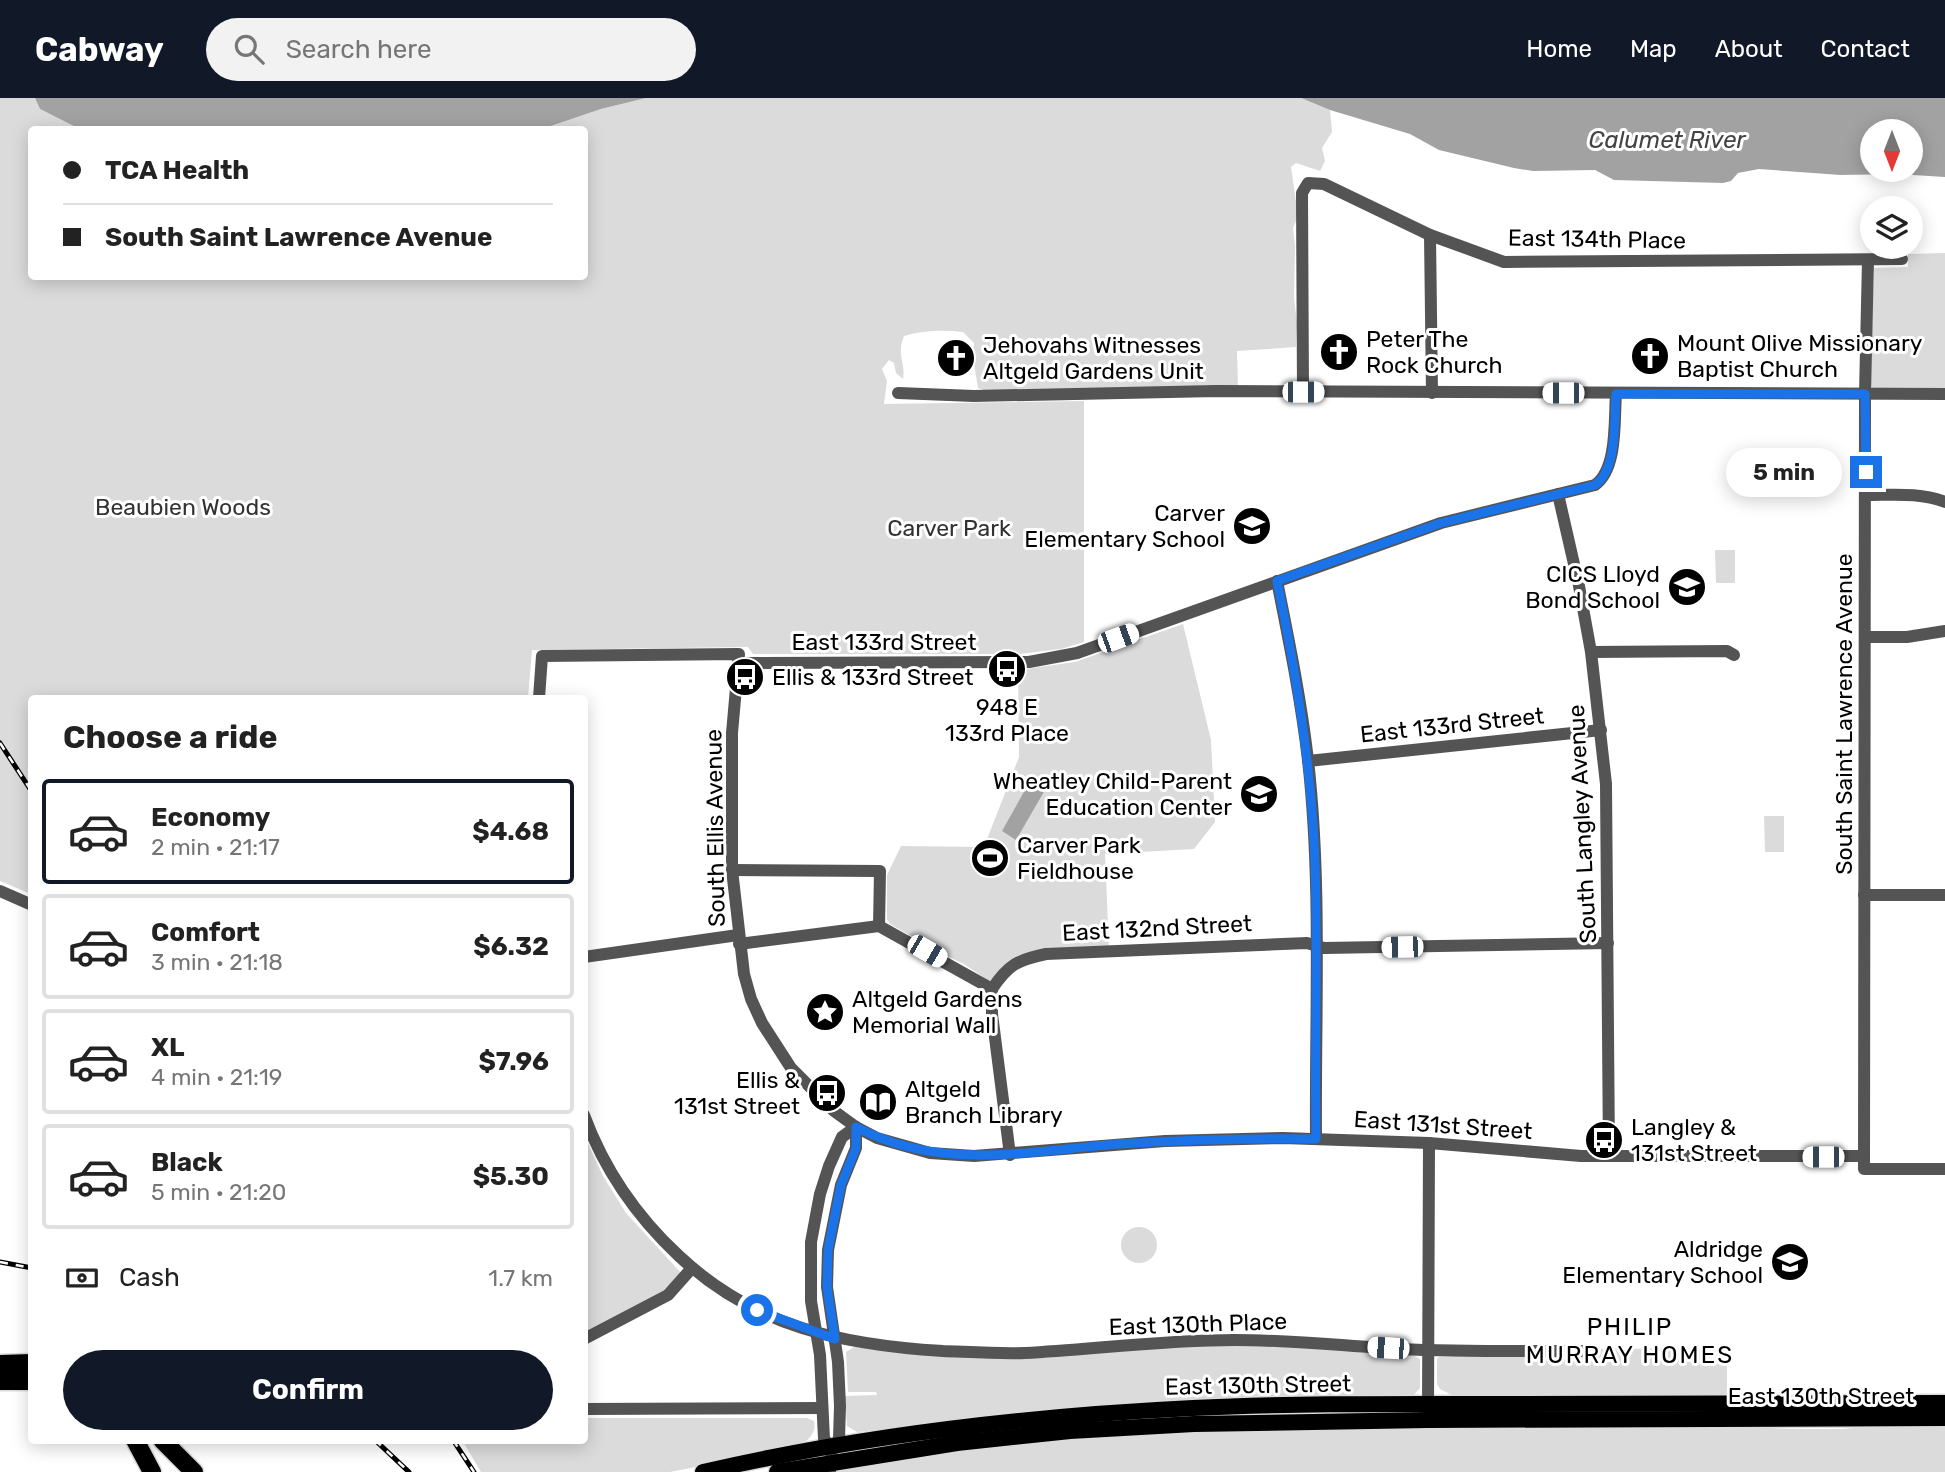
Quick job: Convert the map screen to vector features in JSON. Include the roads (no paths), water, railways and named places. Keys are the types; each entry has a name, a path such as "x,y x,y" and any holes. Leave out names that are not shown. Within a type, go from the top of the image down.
{"highway":[{"path":"0,1364 28,1363"},
{"path":"0,1381 28,1381"},
{"path":"137,1444 152,1472"},
{"path":"166,1444 194,1472"}],"main road":[{"name":"East 130th Street","path":"1428,1412 1945,1403"},
{"name":"East 130th Street","path":"777,1472 831,1461 911,1434 1072,1416 1196,1408 1945,1418"},
{"name":"East 130th Street","path":"702,1472 750,1461 831,1461"}],"street":[{"name":"East 134th Place","path":"1303,392 1302,193 1308,183 1324,184 1430,235 1504,262 1902,259"},
{"path":"1430,235 1432,393"},
{"name":"South Saint Lawrence Avenue","path":"1864,1163 1867,495 1865,394 1868,260"},
{"path":"898,393 974,396 1174,391 1945,394"},
{"name":"East 133rd Street","path":"539,695 542,656 1029,662 1077,653 1441,523 1587,488 1605,475 1611,457 1616,394"},
{"name":"South Langley Avenue","path":"1558,494 1591,652 1606,785 1609,1156"},
{"path":"1867,495 1917,495 1945,502"},
{"path":"1277,581 1308,761 1314,840 1316,1139"},
{"path":"1866,637 1907,637 1945,631"},
{"path":"1591,652 1727,651 1734,655"},
{"name":"South Ellis Avenue","path":"739,659 732,733 732,870 738,940 751,999 776,1048 834,1111 856,1127"},
{"name":"East 133rd Street","path":"1308,761 1601,730"},
{"path":"732,870 880,871 879,926"},
{"path":"0,891 28,903"},
{"path":"1864,895 1945,895"},
{"path":"588,957 879,926 992,989 992,1014 1010,1155"},
{"name":"East 132nd Street","path":"992,989 1013,964 1023,958 1046,954 1307,943 1324,948 1608,943"},
{"name":"East 130th Place","path":"588,1125 602,1159 624,1192 663,1241 692,1268 711,1283 757,1310 835,1339 914,1349 996,1353 1236,1340 1427,1350 1583,1352"},
{"path":"831,1461 824,1439 820,1355 811,1301 811,1242 817,1210 836,1150 842,1137 856,1127"},
{"path":"831,1461 839,1439 838,1362 827,1287 828,1250 841,1185 856,1148 856,1127"},
{"name":"East 131st Street","path":"856,1127 877,1138 930,1153 974,1156 1165,1141 1316,1139 1429,1143 1609,1156 1864,1163 1945,1169"},
{"path":"1428,1412 1429,1143"},
{"path":"588,1337 668,1294 692,1268"},
{"path":"588,1409 822,1408"}],"water":[{"path":"35,98 646,98 601,109 551,126 74,126 40,109"},
{"name":"Calumet River","path":"1301,98 1945,98 1945,177 1923,176 1923,119 1860,119 1860,175 1759,169 1738,173 1731,181 1723,183 1614,180 1595,170 1533,171 1439,150 1410,134 1330,110"},
{"path":"1034,774 1049,783 1016,840 1002,831"}],"railway":[{"path":"0,743 28,786"},
{"path":"0,1262 28,1267"},
{"path":"379,1444 409,1472"},
{"path":"456,1444 474,1472"}],"place":[{"name":"Peter The Rock Church","path":"1339,352"},
{"name":"Mount Olive Missionary Baptist Church","path":"1650,356"},
{"name":"Jehovahs Witnesses Altgeld Gardens Unit","path":"956,358"},
{"name":"Carver Elementary School","path":"1252,526"},
{"name":"CICS Lloyd Bond School","path":"1687,587"},
{"name":"948 E 133rd Place","path":"1007,669"},
{"name":"Ellis & 133rd Street","path":"745,677"},
{"name":"Wheatley Child-Parent Education Center","path":"1259,794"},
{"name":"Carver Park Fieldhouse","path":"990,858"},
{"name":"Altgeld Gardens Memorial Wall","path":"825,1012"},
{"name":"Ellis & 131st Street","path":"827,1093"},
{"name":"Altgeld Branch Library","path":"878,1102"},
{"name":"Langley & 131st Street","path":"1604,1140"},
{"name":"Aldridge Elementary School","path":"1790,1262"}],"district":[{"name":"PHILIP MURRAY HOMES","path":"1630,1341"}],"park label":[{"name":"Beaubien Woods","path":"183,507"},
{"name":"Carver Park","path":"949,528"}]}
